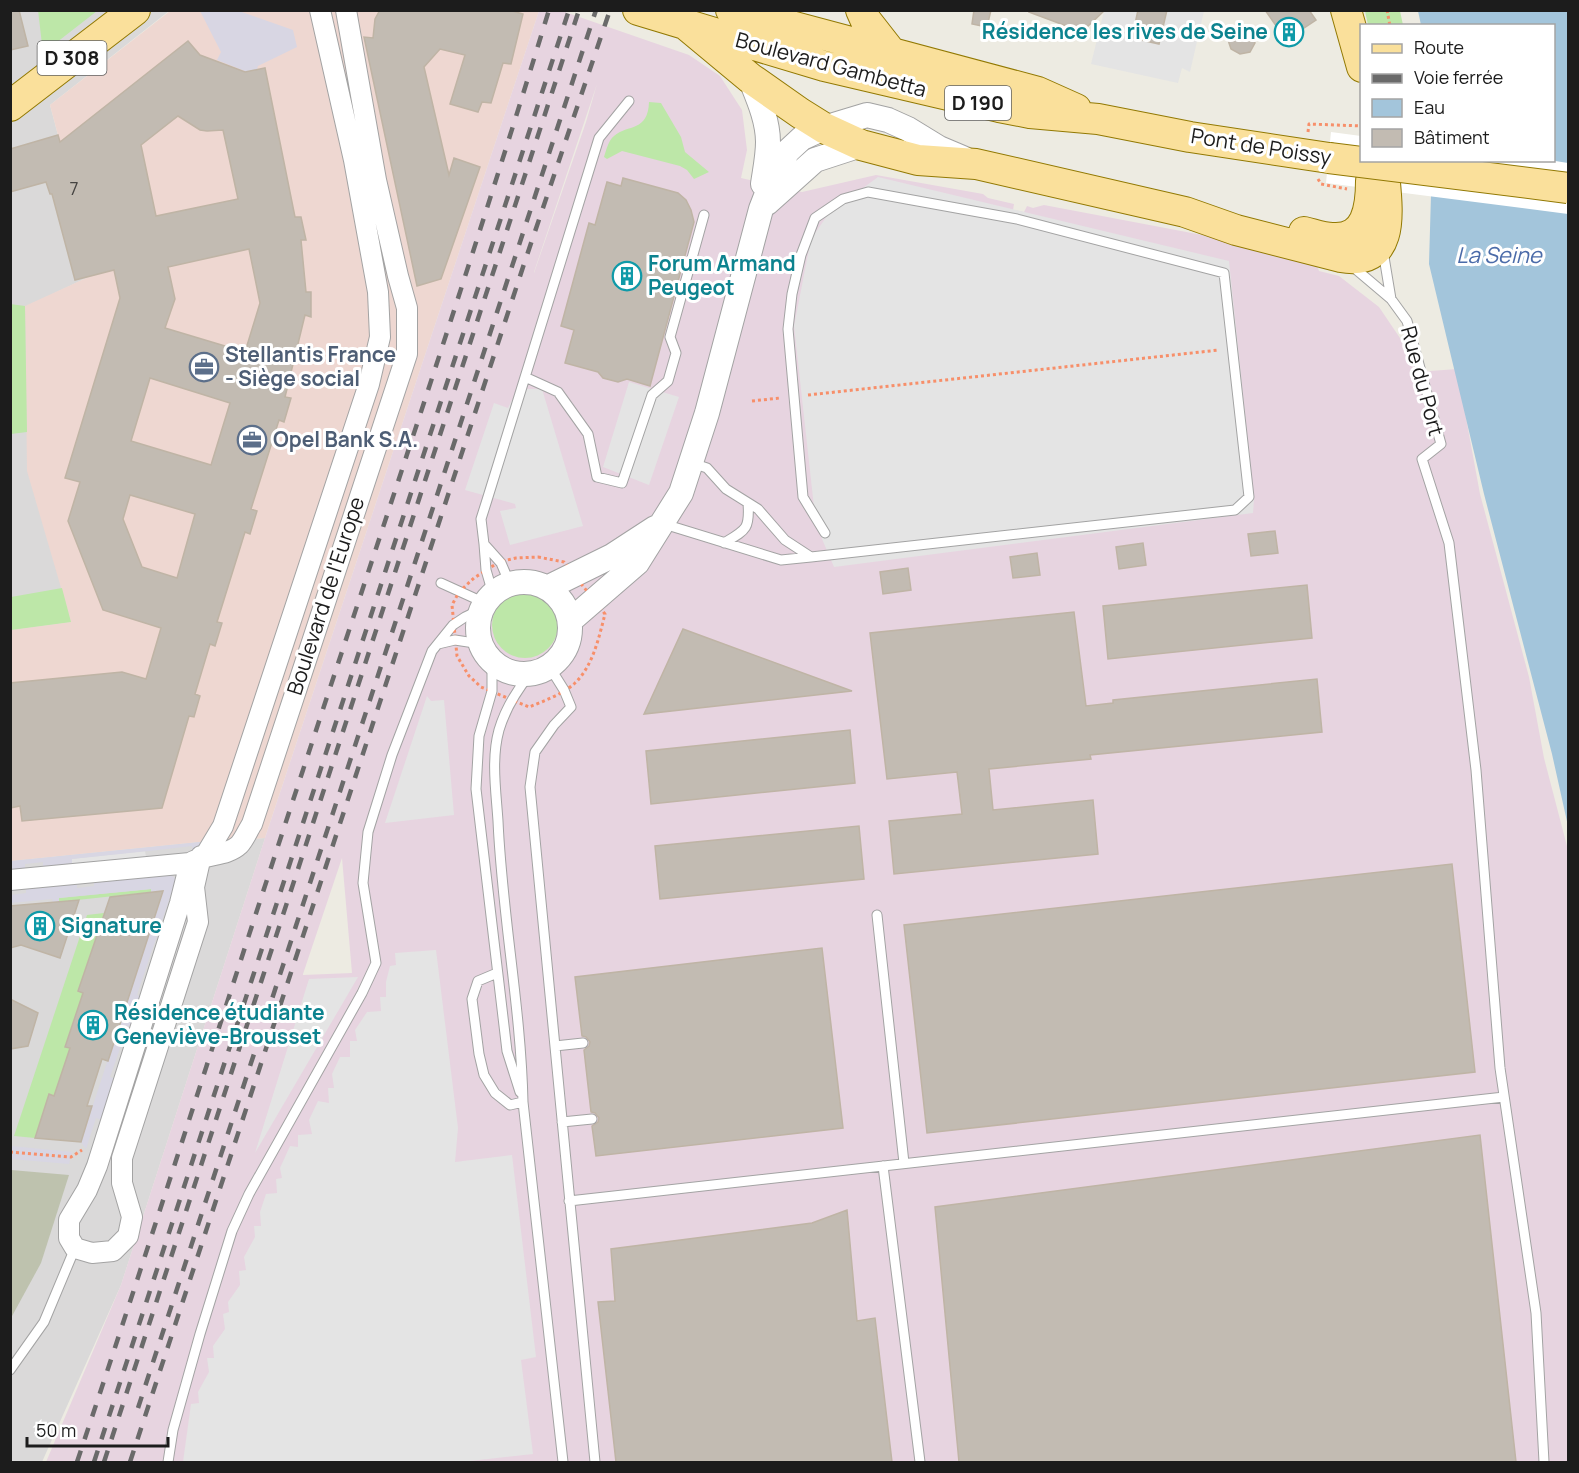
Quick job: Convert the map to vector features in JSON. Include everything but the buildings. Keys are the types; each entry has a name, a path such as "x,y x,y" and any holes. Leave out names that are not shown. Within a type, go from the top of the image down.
{"main road":[{"name":"D 308","path":"10,106 135,10"},
{"name":"D 190","path":"638,10 685,24"},
{"path":"822,10 837,39 861,74"},
{"path":"861,10 865,20 890,51"},
{"path":"1346,10 1360,60"},
{"name":"Boulevard Gambetta","path":"746,12 837,39 890,51 1038,92 1098,119"},
{"name":"Boulevard Gambetta","path":"685,24 824,66 1009,109 1098,119"},
{"path":"685,24 750,78 824,128 861,145 918,160 976,164 1185,212 1241,218 1333,238 1349,234 1363,224 1368,217 1372,162"},
{"name":"Pont de Poissy","path":"1098,119 1226,143 1323,168 1569,188"},
{"name":"Rue du Port","path":"1382,243 1387,225 1383,162"},
{"path":"1185,212 1236,230 1341,257 1362,258 1371,254 1382,243"}],"street":[{"name":"Boulevard de l'Europe","path":"202,854 224,825 369,384 380,337 376,282 354,160 320,10"},
{"name":"Boulevard de l'Europe","path":"202,854 224,854 239,844 252,824 407,354 407,308 376,180 346,10"},
{"path":"750,78 760,105 768,142 761,209"},
{"path":"570,621 637,563 681,493 692,463 761,209 777,168 788,151 802,138 824,128 867,115 888,120 939,148 976,164"},
{"path":"761,209 815,160 861,145"},
{"path":"354,160 368,178 376,180"},
{"path":"398,276 387,270 376,282 394,303 407,308"},
{"path":"547,588 612,556 662,524"},
{"path":"529,582 547,588 562,602 570,621 570,636 565,650 556,661 539,670 516,674 503,669 487,653 478,633 492,598 529,582"},
{"path":"10,880 202,854"},
{"path":"202,854 194,887 198,922 122,1158 122,1183 132,1217 128,1236 113,1251 92,1253 75,1248 69,1238 69,1220 98,1166 180,903 202,854"}],"lane":[{"path":"492,598 486,570 482,519 599,138 629,101"},
{"path":"662,524 781,560 1235,510 1249,497 1224,273 1017,219 868,192 843,199 816,218 801,255 792,294 788,329 803,497 825,533"},
{"path":"525,377 558,392 588,434 597,477 622,483 652,395 668,381 676,353 670,337 704,215"},
{"name":"Rue du Port","path":"1382,243 1391,299"},
{"name":"Rue du Port","path":"1341,257 1391,299 1407,321 1441,444 1422,459 1449,543 1476,770 1504,1097"},
{"path":"692,463 707,468 726,489 758,509 785,540 811,557"},
{"path":"724,543 745,530 748,525 748,503"},
{"path":"168,1462 176,1419 232,1231 249,1194 362,993 376,963 363,883 368,832 410,704 432,651 453,625 492,598 500,562 484,544"},
{"path":"441,583 459,592 492,598"},
{"path":"438,644 455,640 487,653 492,691 479,736 476,789 507,1051 524,1102"},
{"path":"563,1462 499,847 495,765 499,730 513,699 539,670 564,690 571,707 554,725 535,752 530,787 595,1462"},
{"path":"877,915 904,1163"},
{"path":"497,973 478,981 472,999 479,1054 484,1075 495,1093 510,1105 524,1102"},
{"path":"555,1046 583,1043"},
{"path":"569,1200 1504,1097 1536,1313 1544,1462"},
{"path":"562,1122 592,1119"},
{"path":"884,1166 920,1462"},
{"path":"10,1370 44,1322 75,1248"}],"path":[{"path":"1308,134 1309,124 1360,126"},
{"path":"1323,168 1321,184 1371,194"},
{"path":"752,401 1233,348"},
{"path":"538,557 564,562 573,575 605,614 597,642 585,670 574,684 529,707 482,687 469,676 457,656 453,625 452,605 459,592 486,570 500,562 516,558 538,557"},
{"path":"10,1152 71,1157 83,1149"}],"shaded area":[{"path":"10,11 169,11 50,105 95,274 25,307 62,588 71,622 11,630"},
{"path":"170,11 539,11 265,838 199,842 11,861 10,630 71,622 27,471 25,306 95,274 50,105"},
{"path":"200,11 239,11 293,30 297,47 247,72 217,60 221,52"},
{"path":"539,11 562,11 689,55 720,76 742,110 747,150 741,178 802,192 876,175 983,194 988,198 1014,204 1013,210 1024,212 1027,206 1033,208 1044,205 1313,256 1319,271 1339,276 1379,307 1402,341 1417,372 1457,369 1480,494 1529,677 1544,758 1568,850 1568,1462 46,1462 121,1285 265,838","holes":["597,84 586,122 534,273 534,272","342,858 352,973 303,975 303,974"]},
{"path":"1104,11 1138,11 1132,38 1158,44 1167,11 1204,11 1190,72 1182,68 1178,83 1091,64"},
{"path":"878,177 1229,261 1254,500 1253,513 834,567 816,525 794,326 811,239 829,213"},
{"path":"629,382 679,397 649,485 603,467"},
{"path":"523,389 542,389 583,526 510,545 500,511 516,508 515,504 465,490 494,403 508,408 512,400"},
{"path":"427,696 431,701 444,700 454,815 385,823"},
{"path":"265,838 121,1285 42,1462 11,1462 11,861 199,842"},
{"path":"210,841 193,853 192,846 72,859 72,865 43,868 43,862 25,864 25,870 11,871 11,861"},
{"path":"145,851 146,857 72,865 71,859"},
{"path":"169,874 178,880 178,896 171,894 137,995 145,998 136,1027 128,1026 110,1077 118,1080 105,1121 96,1118 86,1149 81,1142 163,891 151,892 151,889 59,898 59,902 53,902 52,899 11,903 11,895 26,893 26,887 77,882 77,888 94,886 94,880"},
{"path":"436,950 458,1128 455,1162 512,1155 536,1357 521,1360 533,1454 461,1462 183,1462 191,1404 199,1403 198,1392 209,1372 207,1358 214,1358 213,1346 225,1329 223,1314 229,1312 228,1302 240,1285 239,1271 246,1270 244,1257 255,1237 254,1226 261,1226 260,1212 266,1194 277,1193 276,1179 282,1178 280,1168 290,1146 298,1147 298,1135 312,1134 309,1120 318,1101 329,1103 328,1088 334,1088 332,1074 340,1057 350,1057 350,1041 357,1041 355,1030 367,1012 381,1011 380,997 386,997 386,982 390,966 396,965 395,953"},
{"path":"358,977 255,1153 309,979"},
{"path":"11,1146 72,1152 69,1164 11,1159"},
{"path":"11,1170 69,1175 41,1263 11,1318"}],"green space":[{"path":"38,10 97,10 97,11 43,53"},
{"path":"1365,11 1400,11 1403,24 1368,24"},
{"path":"649,102 661,103 681,137 685,152 709,172 694,179 687,170 680,166 622,151 607,159 604,157 614,136 641,123 648,112"},
{"path":"10,304 25,306 27,432 11,434"},
{"path":"62,588 71,622 11,630 11,597"},
{"path":"525,592 537,595 548,602 555,613 558,625 555,637 548,648 537,655 525,658 513,655 502,648 495,637 492,625 495,613 502,602 513,595"},
{"path":"152,889 151,892 59,902 59,898"},
{"path":"104,913 78,991 83,993 65,1046 70,1048 54,1096 49,1095 35,1138 14,1136 87,915"}],"water":[{"name":"La Seine","path":"1418,11 1568,11 1568,826 1552,754 1484,494 1429,264 1432,162 1555,162 1555,24 1421,24"}],"pier":[{"path":"1331,132 1360,136 1360,162 1555,161 1568,163 1568,214 1326,183"}],"railway":[{"path":"77,1462 459,296 549,10"},
{"path":"94,1462 569,10"},
{"path":"104,1462 579,10"},
{"path":"138,1408 596,10"},
{"path":"130,1462 525,261 610,10"}],"place":[{"name":"Résidence les rives de Seine","path":"1289,32"},
{"name":"Forum Armand Peugeot","path":"627,276"},
{"name":"Stellantis France - Siège social","path":"204,367"},
{"name":"Opel Bank S.A.","path":"252,440"},
{"name":"Signature","path":"40,926"},
{"name":"Résidence étudiante Geneviève-Brousset","path":"93,1025"}]}
